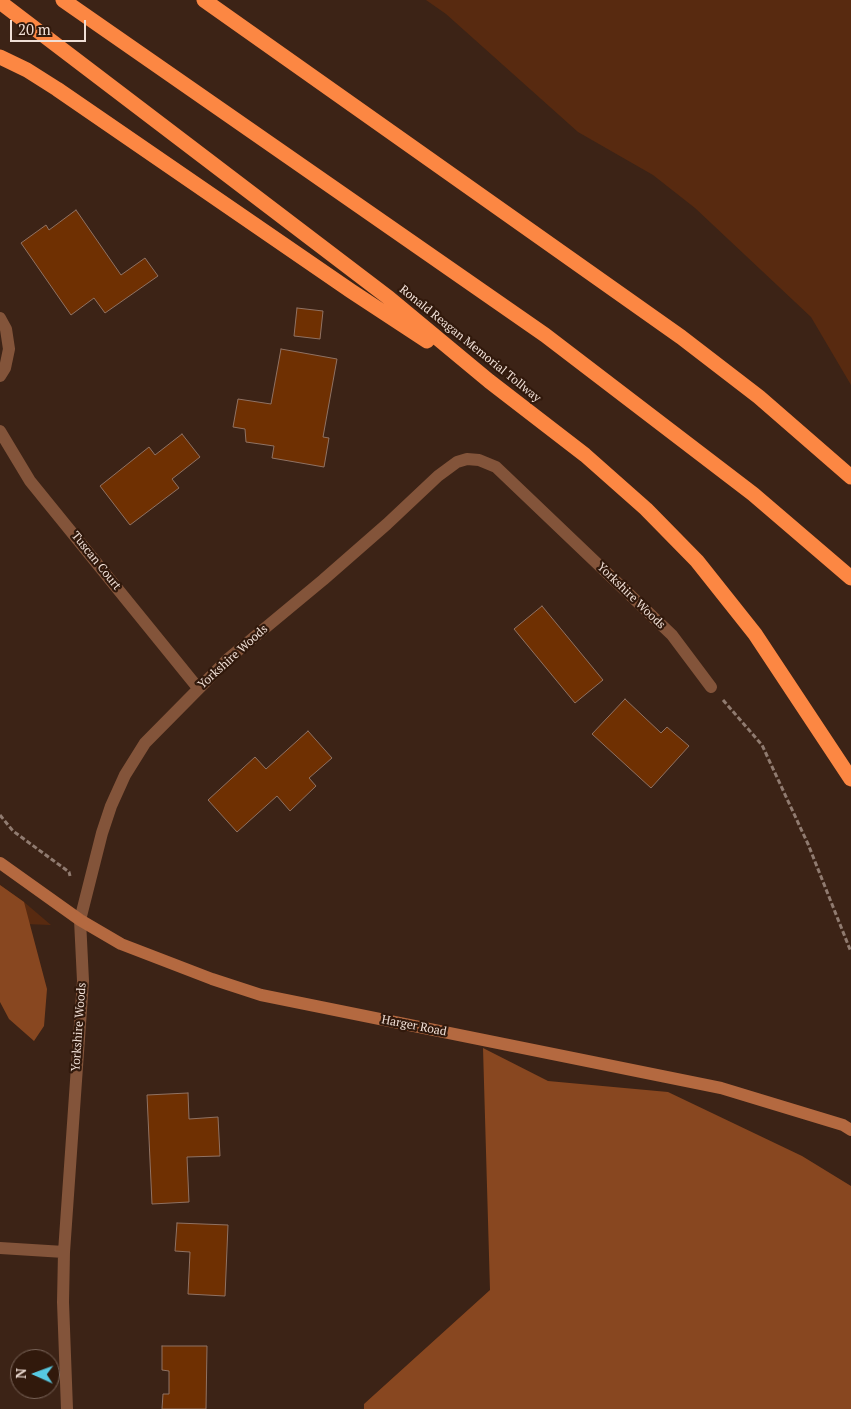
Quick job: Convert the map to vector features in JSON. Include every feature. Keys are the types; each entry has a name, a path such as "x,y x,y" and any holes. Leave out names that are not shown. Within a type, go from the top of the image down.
{"highway":[{"path":"63,0 544,335 753,494 851,578"},
{"path":"204,0 681,337 759,397 851,477"},
{"name":"Ronald Reagan Memorial Tollway","path":"0,2 389,298 618,483 697,561 755,634 851,779"},
{"path":"0,56 57,89 343,285 489,380"}],"street":[{"path":"0,318 6,329 9,349 5,368 0,376"},
{"name":"Tuscan Court","path":"0,431 30,481 198,688"},
{"name":"Yorkshire Woods","path":"67,1409 63,1302 64,1252 83,981 80,920 102,833 125,775 145,743 229,658 387,524 438,476 457,462 467,459 479,460 496,467 672,635 711,687"},
{"name":"Harger Road","path":"0,864 80,920 130,948 261,995 721,1088 843,1125 851,1130"},
{"path":"0,1248 64,1252"}],"path":[{"path":"711,687 762,745 808,844 851,952"},
{"path":"0,815 13,831 69,872 71,882"}],"shaded area":[{"path":"426,0 851,0 851,385 811,317 695,208 653,175 578,132 446,14"},
{"path":"0,885 24,902 51,925 0,923"},
{"path":"0,885 24,902 47,989 44,1026 34,1041 9,1019 0,1002"},
{"path":"483,1048 548,1081 668,1092 802,1156 851,1186 851,1409 364,1409 364,1404 490,1290"}],"building":[{"path":"76,210 121,275 145,258 158,276 105,313 94,298 71,315 21,243 46,225 49,230"},
{"path":"297,308 323,311 320,339 294,336"},
{"path":"281,349 337,359 323,437 329,438 324,467 272,458 274,446 246,442 245,429 233,427 238,399 271,404"},
{"path":"182,434 200,457 172,479 179,488 130,525 100,486 149,447 155,455"},
{"path":"542,606 603,680 575,703 514,629"},
{"path":"625,699 661,733 667,727 689,746 651,788 592,734"},
{"path":"308,731 332,758 309,778 316,786 290,811 277,796 237,832 208,800 255,757 266,769"},
{"path":"188,1093 189,1119 218,1117 220,1156 187,1157 189,1202 152,1204 147,1095"},
{"path":"177,1223 228,1225 225,1296 188,1294 190,1252 175,1251"},
{"path":"162,1346 207,1346 206,1409 162,1409 163,1394 169,1394 169,1371 162,1370"}]}
